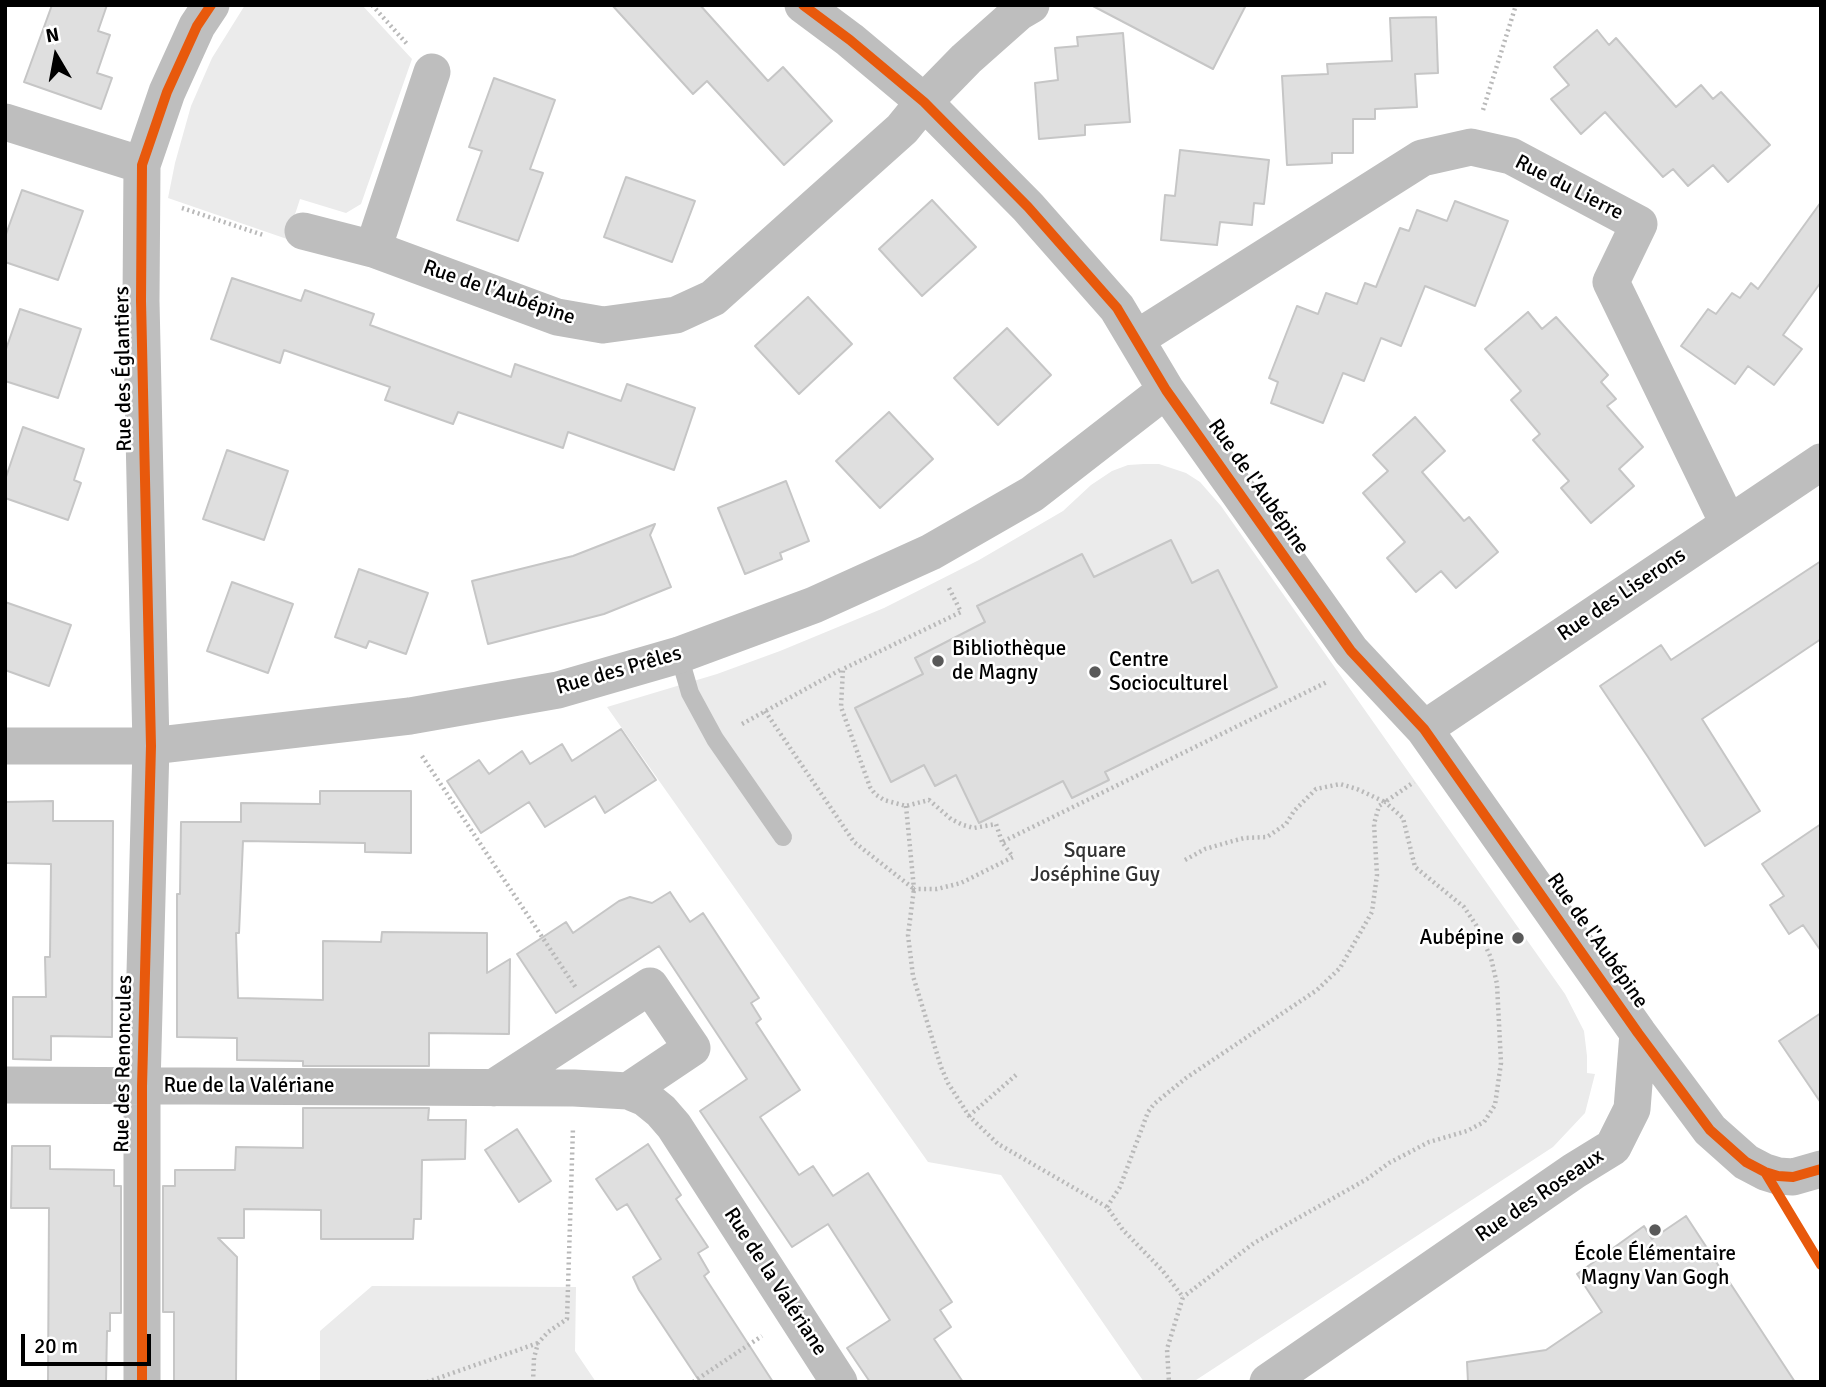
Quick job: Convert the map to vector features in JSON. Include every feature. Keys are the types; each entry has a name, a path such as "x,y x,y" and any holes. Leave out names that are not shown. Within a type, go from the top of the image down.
{"street":[{"name":"Rue des Églantiers","path":"151,746 142,180 167,92 197,26 211,5"},
{"name":"Rue de l'Aubépine","path":"803,5 924,102 1028,207 1117,308 1166,390 1351,651 1424,729 1638,1033"},
{"path":"924,102 966,59 1019,12 1031,5"},
{"path":"373,249 432,72"},
{"name":"Rue de l'Aubépine","path":"303,231 373,249 557,317 603,325 676,315 713,298 902,129 924,102"},
{"path":"5,122 142,180"},
{"name":"Rue du Lierre","path":"1136,339 1422,158 1471,147 1511,156 1639,224 1611,282 1728,523"},
{"name":"Rue des Prêles","path":"5,746 151,746 410,716 558,690 679,655 814,605 931,552 1032,494 1166,390"},
{"name":"Rue des Liserons","path":"1424,729 1821,462"},
{"name":"Rue des Renoncules","path":"142,1382 142,1086 151,746"},
{"path":"493,1088 650,986 692,1048 628,1091"},
{"path":"1638,1033 1710,1130 1746,1162 1778,1176 1793,1177 1821,1169"},
{"name":"Rue des Roseaux","path":"1268,1382 1574,1171 1613,1147 1632,1109 1638,1033"},
{"name":"Rue de la Valériane","path":"5,1085 574,1088 628,1091 645,1098 674,1126 839,1382"}],"lane":[{"path":"679,655 690,693 715,739 783,838"}],"path":[{"path":"372,5 432,72"},
{"path":"1471,147 1516,5"},
{"path":"142,180 296,245 303,231"},
{"path":"715,739 842,669 961,612 931,552"},
{"path":"765,711 854,842 914,889 937,889 961,883 1013,857 1002,842 996,824 974,828 951,819 929,800 906,806 884,800 875,794 870,787 841,707 842,669"},
{"path":"1002,842 1336,678"},
{"path":"410,716 416,747 597,1021"},
{"path":"1107,1207 1120,1187 1148,1112 1154,1104 1186,1078 1317,990 1340,968 1372,912 1377,875 1374,824 1380,807 1447,761"},
{"path":"1169,1382 1167,1349 1183,1297 1274,1230 1341,1194 1411,1150 1475,1128 1484,1122 1495,1105 1501,1063 1497,984 1491,958 1476,925 1464,907 1415,867 1403,818 1385,802 1340,784 1316,789 1294,811 1286,824 1266,837 1244,838 1226,843 1205,849 1185,860"},
{"path":"906,806 914,889 908,935 913,976 941,1067 952,1091 969,1116 998,1144 1107,1207 1123,1230 1163,1270 1183,1297"},
{"path":"969,1116 1016,1075"},
{"path":"533,1382 538,1343 548,1332 567,1320 574,1088"},
{"path":"693,1382 795,1314"},
{"path":"427,1382 538,1343"}],"green space":[{"path":"245,5 362,5 412,59 361,204 346,213 300,199 287,239 168,198 191,106 212,58"},
{"name":"Square Joséphine Guy","path":"1159,464 1186,473 1200,482 1221,506 1565,994 1584,1031 1587,1073 1595,1074 1585,1113 1553,1147 1193,1382 1144,1382 1001,1175 928,1162 607,707 717,674 884,608 979,560 1063,511 1091,485 1112,471 1128,465"},
{"path":"372,1286 576,1287 575,1351 596,1382 320,1382 320,1331"}],"building":[{"path":"52,5 107,5 98,31 110,35 97,73 112,78 101,109 24,82"},
{"path":"612,5 700,5 768,81 783,67 832,121 784,165 707,81 693,94"},
{"path":"1091,5 1246,5 1213,69"},
{"path":"1436,17 1438,73 1415,74 1417,107 1375,109 1375,119 1353,119 1353,153 1332,153 1332,163 1287,165 1282,76 1328,74 1327,64 1392,61 1390,18"},
{"path":"1597,30 1609,45 1616,38 1676,107 1701,85 1713,99 1721,92 1770,145 1728,182 1713,165 1688,186 1673,169 1663,177 1605,112 1581,134 1551,99 1569,85 1554,67"},
{"path":"1123,33 1130,122 1085,125 1085,135 1039,139 1035,83 1058,80 1055,48 1078,46 1077,37"},
{"path":"494,78 555,100 530,169 543,173 518,241 457,220 482,151 469,147"},
{"path":"1180,150 1269,160 1264,204 1254,203 1252,225 1220,222 1217,245 1161,240 1165,195 1175,196"},
{"path":"626,177 695,201 672,262 604,237"},
{"path":"22,190 83,211 58,280 5,262 5,237"},
{"path":"932,200 976,247 922,296 879,249"},
{"path":"1455,201 1508,221 1475,306 1425,286 1401,346 1381,338 1364,381 1343,373 1323,423 1271,403 1278,382 1269,378 1297,306 1318,314 1326,293 1357,304 1365,283 1376,287 1400,228 1409,231 1417,210 1447,221"},
{"path":"1821,202 1821,282 1783,335 1802,349 1774,385 1748,366 1735,384 1681,346 1708,309 1716,314 1732,293 1740,298 1751,283 1758,289"},
{"path":"232,278 301,301 305,290 374,314 370,325 511,377 515,364 621,401 627,384 695,408 674,470 568,432 563,448 458,412 453,424 385,400 390,387 284,350 280,363 211,339"},
{"path":"808,297 852,344 799,394 755,346"},
{"path":"20,309 81,329 58,398 5,381 5,352"},
{"path":"1528,312 1542,329 1556,317 1608,375 1601,382 1616,399 1607,406 1643,447 1619,469 1634,486 1591,523 1561,488 1569,481 1533,440 1540,434 1511,400 1521,391 1485,349"},
{"path":"1007,328 1051,375 998,425 954,378"},
{"path":"889,412 933,459 880,508 836,461"},
{"path":"1415,417 1445,451 1422,472 1464,521 1469,517 1498,552 1456,588 1441,571 1416,592 1387,558 1405,542 1363,493 1388,471 1373,455"},
{"path":"23,427 84,449 74,480 81,483 68,520 5,498 5,480"},
{"path":"227,450 288,471 264,540 203,519"},
{"path":"786,481 809,541 780,553 782,559 745,574 718,508"},
{"path":"655,524 650,535 671,587 604,614 488,644 472,581 573,556"},
{"name":"Centre Socioculturel","path":"1171,540 1192,583 1218,570 1277,687 1105,772 1109,780 1072,798 1063,781 979,823 956,775 935,786 924,765 891,782 855,708 923,674 915,658 985,622 977,606 1082,554 1094,577"},
{"path":"1821,561 1821,639 1702,719 1760,811 1705,846 1600,686 1661,645 1671,660"},
{"path":"359,569 428,593 406,654 369,641 366,648 335,637"},
{"path":"232,582 293,604 268,673 207,651"},
{"path":"5,602 71,625 49,686 5,670"},
{"path":"621,729 656,780 605,813 595,796 545,827 529,802 481,833 447,781 479,760 489,774 522,751 530,764 562,744 572,761"},
{"path":"320,791 411,791 411,853 365,852 365,843 243,841 239,933 236,933 238,998 323,1000 323,941 381,942 382,932 487,933 487,973 510,959 509,1034 429,1033 429,1066 303,1066 303,1061 237,1060 237,1038 177,1037 177,894 180,894 181,822 241,822 241,803 320,804"},
{"path":"53,801 53,821 113,821 112,1037 51,1036 51,1060 13,1059 13,997 46,997 45,957 50,957 51,864 5,863 5,802"},
{"path":"1821,824 1821,951 1803,925 1789,934 1770,905 1784,896 1762,864"},
{"path":"670,892 690,922 703,913 759,998 751,1003 761,1019 756,1023 800,1090 760,1117 799,1175 813,1166 833,1196 868,1173 952,1302 940,1310 951,1327 934,1339 963,1382 870,1382 847,1348 890,1320 828,1224 792,1247 700,1111 747,1079 659,946 556,1013 517,954 566,922 573,933 619,901 630,897 652,903"},
{"path":"1821,1013 1821,1103 1779,1041"},
{"path":"303,1108 429,1108 428,1120 466,1120 465,1159 422,1160 421,1219 414,1219 413,1239 321,1239 321,1210 244,1209 244,1238 218,1238 237,1257 236,1382 174,1382 174,1312 163,1312 163,1186 175,1186 175,1170 235,1170 236,1147 303,1148"},
{"path":"517,1129 551,1181 519,1202 485,1150"},
{"path":"648,1144 681,1195 676,1199 708,1247 698,1253 709,1272 704,1276 773,1382 700,1382 639,1290 633,1277 661,1259 627,1204 617,1210 596,1179"},
{"path":"12,1146 50,1146 50,1169 114,1170 114,1186 121,1186 121,1313 110,1313 106,1382 48,1382 49,1208 11,1208"},
{"path":"1686,1216 1795,1382 1468,1382 1467,1362 1546,1350 1602,1312 1577,1274 1644,1226 1652,1239"}],"cycle path":[{"path":"142,1382 142,1086 151,746 141,301 142,165 167,92 197,26 211,5"},
{"path":"803,5 924,102 1028,207 1117,308 1166,390 1351,651 1424,729 1638,1033 1710,1130 1746,1162 1765,1172 1793,1177 1821,1169"},
{"path":"1765,1172 1821,1265"}],"place":[{"name":"Bibliothèque de Magny","path":"938,661"},
{"name":"Centre Socioculturel","path":"1095,672"},
{"name":"Aubépine","path":"1518,938"},
{"name":"École Élémentaire Magny Van Gogh","path":"1655,1230"}]}
